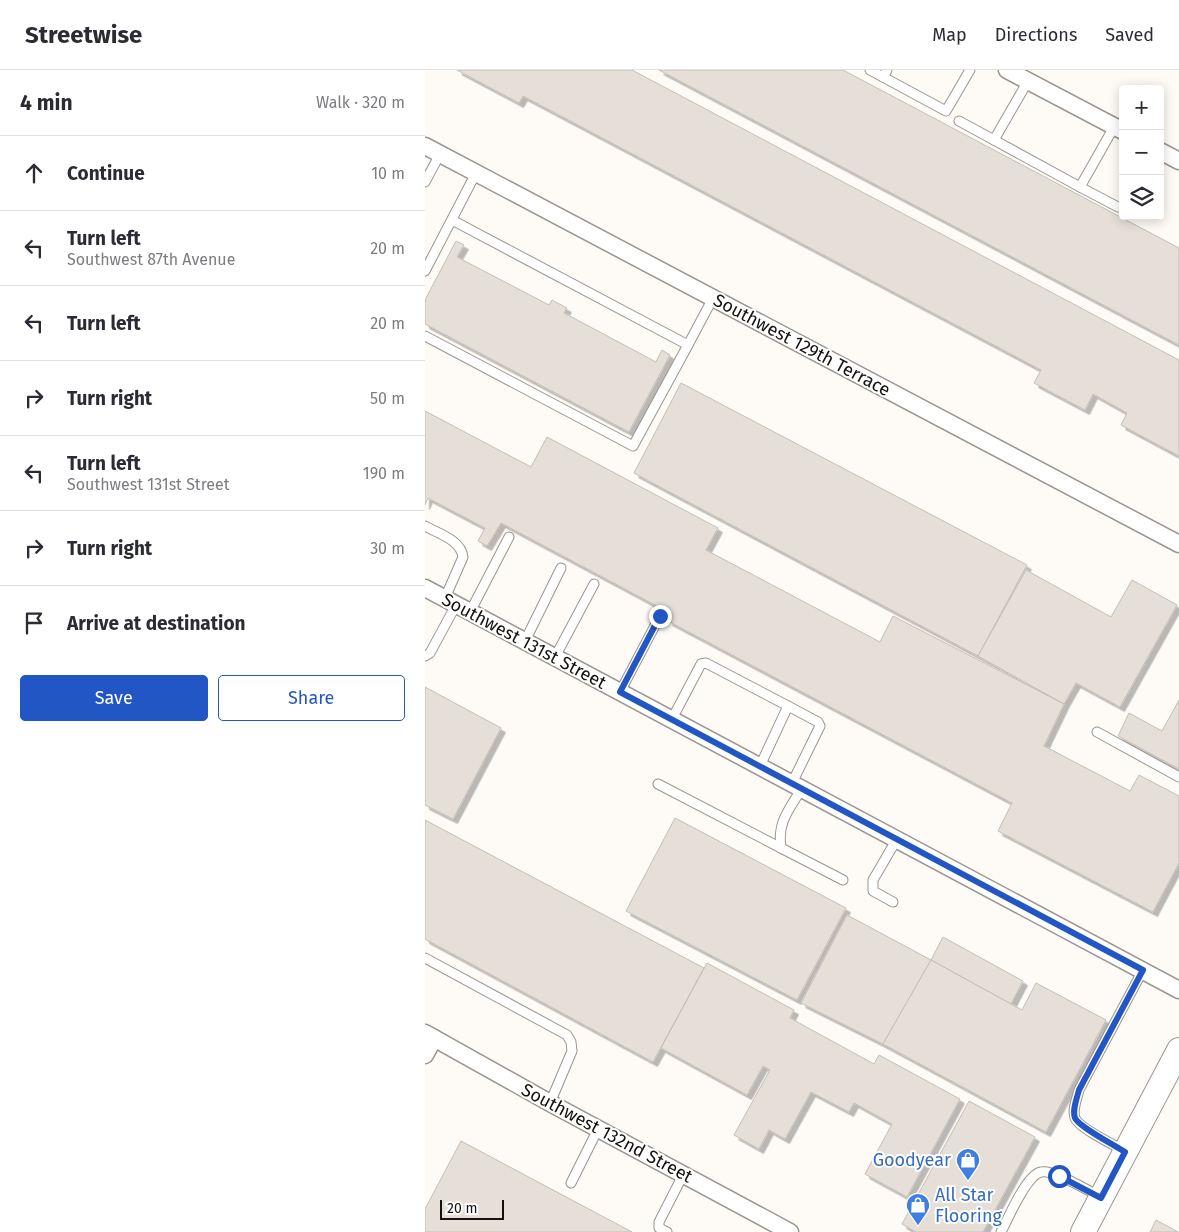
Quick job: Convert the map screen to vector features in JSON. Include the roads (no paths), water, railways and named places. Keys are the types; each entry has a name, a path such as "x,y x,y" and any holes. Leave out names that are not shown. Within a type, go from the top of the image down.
{"main road":[{"path":"1083,1232 1179,1050"}],"street":[{"path":"1007,70 1119,129"},
{"name":"Southwest 129th Terrace","path":"425,146 1179,544"},
{"path":"1164,153 1179,161"},
{"name":"Southwest 131st Street","path":"425,588 1179,990"},
{"path":"425,1055 429,1035"},
{"name":"Southwest 132nd Street","path":"429,1035 683,1175 771,1228 790,1232"}],"lane":[{"path":"870,70 885,73 946,112 970,70"},
{"path":"994,140 1028,81"},
{"path":"959,121 1118,207"},
{"path":"1080,187 1119,129"},
{"path":"425,182 440,154"},
{"path":"425,271 476,173"},
{"path":"452,220 688,346"},
{"path":"425,336 633,446 713,298"},
{"path":"425,526 458,544 462,549 463,556 457,605"},
{"path":"425,656 430,653 457,605 509,537"},
{"path":"525,641 561,568"},
{"path":"555,657 594,584"},
{"path":"620,692 660,616"},
{"path":"672,720 701,664 706,663 818,722 820,726 780,825 781,848"},
{"path":"760,766 788,706"},
{"path":"1097,732 1179,777"},
{"path":"658,784 843,880"},
{"path":"893,902 873,891 873,880 897,839"},
{"path":"425,958 567,1035 571,1042 572,1051 550,1103"},
{"path":"1125,1152 1082,1126 1075,1119 1074,1109 1079,1090 1143,970"},
{"path":"571,1182 598,1129"},
{"path":"1001,1232 1029,1180 1040,1172 1059,1176 1101,1198"},
{"path":"667,1232 659,1228 659,1222 683,1175"}],"place":[{"name":"Goodyear","path":"968,1181"},
{"name":"All Star Flooring","path":"918,1226"}]}
